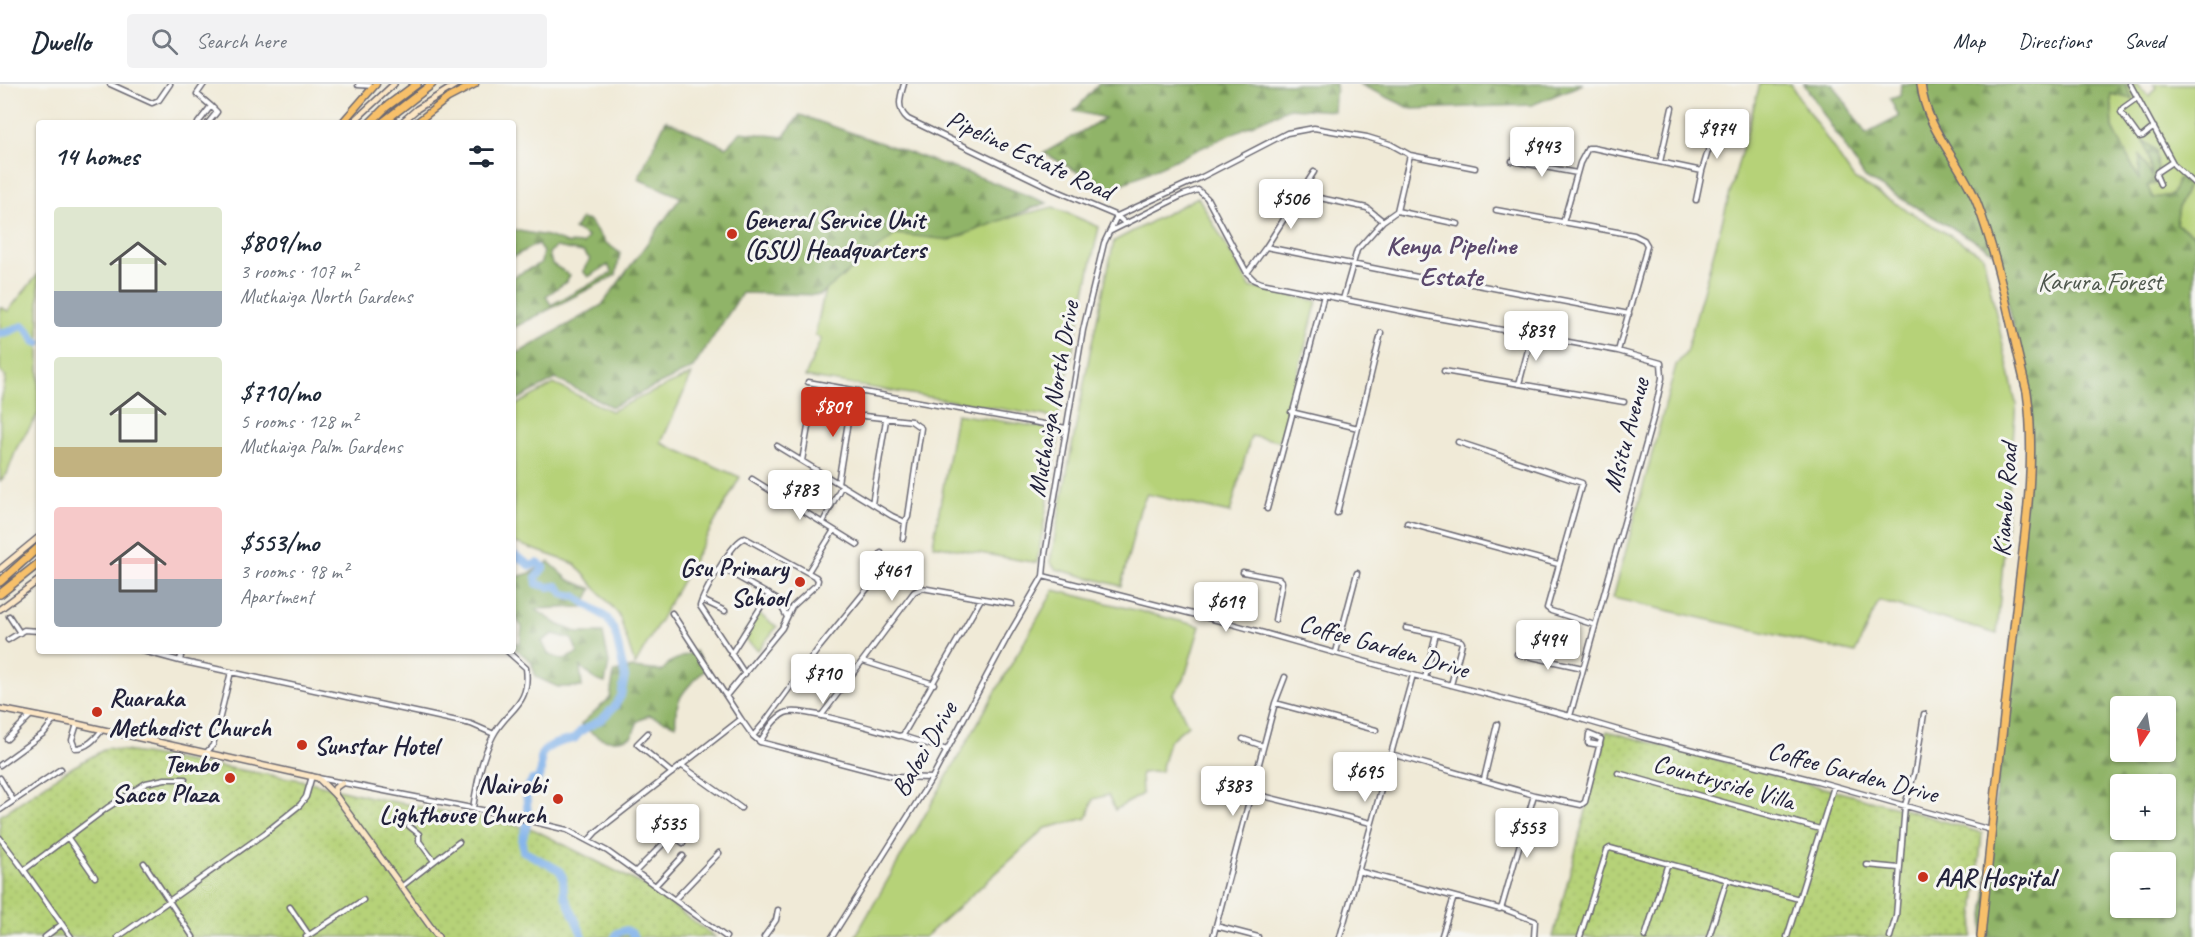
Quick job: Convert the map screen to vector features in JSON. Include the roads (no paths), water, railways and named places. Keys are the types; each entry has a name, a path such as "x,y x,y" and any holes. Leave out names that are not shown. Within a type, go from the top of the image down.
{"highway":[{"path":"373,120 386,107 417,84"},
{"path":"386,120 432,84"},
{"name":"Kiambu Road","path":"1922,84 1925,107 1931,123 1963,175 1986,229 2026,392 2032,440 1981,937"},
{"path":"0,582 36,550"},
{"path":"0,594 36,565"}],"main road":[{"path":"420,120 448,98 475,84"},
{"path":"345,120 375,85"}],"street":[{"path":"110,84 152,104 159,100 170,84"},
{"path":"204,84 197,94 217,112 210,120"},
{"path":"355,120 394,84"},
{"path":"404,120 417,109 457,84"},
{"name":"Pipeline Estate Road","path":"904,84 900,110 908,119 1055,190 1117,216 1202,177 1287,133 1314,128 1366,137 1390,144 1410,155 1475,168"},
{"path":"2130,84 2172,162 2195,184"},
{"path":"358,85 375,85"},
{"path":"358,85 367,94"},
{"path":"2137,98 2121,112 2139,137 2154,127"},
{"path":"200,120 211,106"},
{"path":"1660,162 1672,108"},
{"path":"1696,200 1719,114"},
{"path":"1563,223 1583,155 1588,148 1702,171"},
{"path":"1343,299 1357,250 1383,221 1397,211 1410,155"},
{"path":"1512,161 1577,173"},
{"path":"2160,184 2157,172 2172,162"},
{"path":"1111,231 1183,195 1199,190 1207,198 1247,273 1314,172"},
{"path":"1301,194 1367,208 1383,221"},
{"path":"1496,210 1634,235 1644,240 1647,245 1645,254 1618,351"},
{"path":"1397,211 1458,224"},
{"path":"1111,231 1117,216 1126,224"},
{"name":"Muthaiga North Drive","path":"1043,576 1085,319 1104,243 1111,231"},
{"path":"1266,247 1433,280"},
{"name":"Msitu Avenue","path":"1247,273 1261,284 1618,351 1659,361 1663,370 1654,415 1570,716"},
{"path":"1462,282 1629,314"},
{"path":"1268,509 1291,412 1324,295"},
{"path":"1337,513 1381,333"},
{"path":"1519,384 1532,335"},
{"path":"1444,371 1624,402"},
{"path":"808,382 1066,428"},
{"path":"823,522 840,484 853,390"},
{"path":"802,461 811,410 848,415"},
{"path":"1291,412 1358,428"},
{"path":"864,416 911,421 921,428 903,538"},
{"path":"872,504 886,420"},
{"path":"1458,442 1582,483 1558,564 1548,609 1595,625"},
{"path":"777,446 905,522"},
{"path":"752,479 858,545"},
{"path":"1407,523 1558,564"},
{"path":"808,572 834,530"},
{"path":"726,696 745,674 788,618 792,607 818,582 816,577 808,572 746,537 739,540 720,567 700,606 745,674"},
{"path":"0,569 36,539"},
{"path":"753,736 818,649 880,573 881,553"},
{"path":"720,567 769,594 781,603 788,618"},
{"path":"1243,572 1279,579 1282,582 1275,620"},
{"path":"1336,652 1357,573"},
{"name":"Coffee Garden Drive","path":"1043,576 1336,652 1413,675 1992,830"},
{"name":"Balozi Drive","path":"832,937 932,778 1043,576"},
{"path":"0,609 36,582"},
{"path":"821,716 914,592 922,588 1012,604"},
{"path":"731,654 769,594"},
{"path":"900,736 933,684 981,599"},
{"path":"702,600 725,611"},
{"path":"672,614 741,719 760,742 894,777 932,778"},
{"path":"9,616 20,633"},
{"path":"1406,628 1461,641 1451,685"},
{"path":"8,640 24,630 36,631"},
{"path":"1425,678 1436,634"},
{"path":"154,654 471,724 494,734"},
{"path":"180,661 181,654"},
{"path":"473,808 480,770 494,734 520,705 525,689 526,668 510,654"},
{"path":"1518,654 1583,668"},
{"path":"862,661 933,684"},
{"path":"205,754 213,745 231,672"},
{"path":"1340,937 1413,675"},
{"path":"1213,937 1263,746 1285,677"},
{"path":"1275,703 1376,730"},
{"path":"0,709 342,783 473,808 567,830 636,871 726,937"},
{"path":"760,742 774,722 787,712 821,716 947,750"},
{"path":"1890,937 1896,916 1905,805 1914,771 1924,714"},
{"path":"7,739 31,715"},
{"path":"588,841 596,832 741,719"},
{"path":"0,765 44,734 54,720"},
{"path":"77,724 72,740 75,748 91,742 102,730"},
{"path":"1484,779 1497,724"},
{"path":"648,733 637,744 672,773"},
{"path":"1242,739 1263,746"},
{"path":"213,745 220,757"},
{"path":"1391,754 1534,795 1581,805 1585,802 1600,745"},
{"path":"681,765 741,808"},
{"path":"0,810 61,769"},
{"name":"Countryside Villa","path":"1618,772 1820,829"},
{"path":"315,777 336,796 438,937"},
{"path":"118,937 265,833 300,805 315,777"},
{"path":"0,778 13,800"},
{"path":"24,870 107,808 146,783 185,778"},
{"path":"336,796 335,788 342,783"},
{"name":"Countryside Villa","path":"1787,937 1834,786"},
{"path":"1251,793 1371,823"},
{"path":"1500,909 1534,795"},
{"path":"636,871 684,823"},
{"path":"409,826 419,834 419,841 434,861"},
{"path":"672,835 683,843"},
{"path":"0,838 72,937"},
{"path":"68,838 95,877"},
{"path":"400,887 459,842"},
{"path":"1580,937 1608,848 1799,899"},
{"path":"675,899 719,852"},
{"path":"656,885 683,856"},
{"path":"1646,937 1668,863"},
{"path":"144,864 193,937"},
{"path":"1867,865 1899,868"},
{"path":"1358,871 1500,909 1535,921 1534,937"},
{"path":"1709,937 1727,879"},
{"path":"1442,935 1454,897"},
{"path":"290,907 308,936 363,900"},
{"path":"764,937 776,920 778,910"},
{"path":"45,937 62,924"},
{"path":"1216,926 1258,937"}],"waterway":[{"path":"0,333 24,326 36,342"},
{"path":"516,556 531,566 537,563 544,567 536,577 537,584 548,587 557,586 564,594 575,596 607,618 615,632 625,677 621,696 602,719 581,731 574,739 552,745 541,755 541,771 538,779 532,780 526,790 528,817"},
{"path":"527,824 522,841 523,851 559,870 563,877 564,894 583,937"},
{"path":"615,937 617,933 626,930 634,937"}],"place":[{"name":"General Service Unit (GSU) Headquarters","path":"732,234"},
{"name":"Gsu Primary School","path":"800,582"},
{"name":"Ruaraka Methodist Church","path":"97,712"},
{"name":"Sunstar Hotel","path":"302,745"},
{"name":"Tembo Sacco Plaza","path":"230,778"},
{"name":"Nairobi Lighthouse Church","path":"558,799"},
{"name":"AAR Hospital","path":"1923,877"}],"district":[{"name":"Kenya Pipeline Estate","path":"1451,260"}],"park label":[{"name":"Karura Forest","path":"2100,281"}]}
